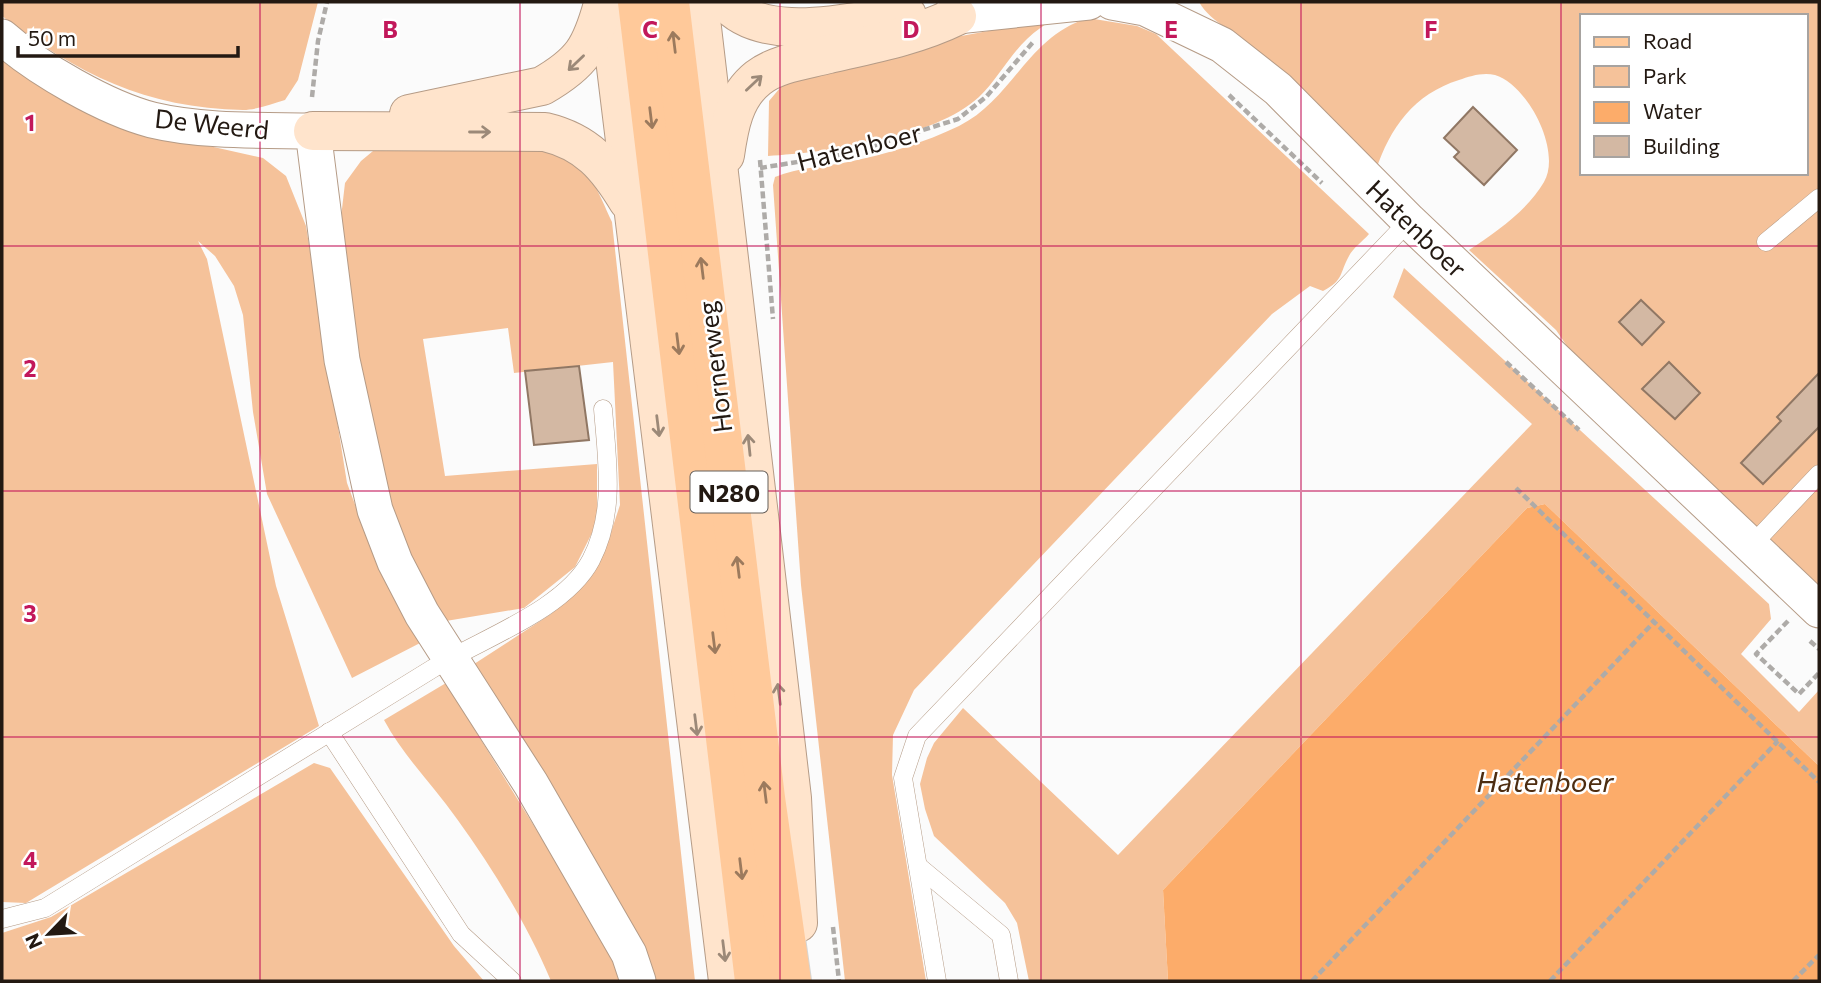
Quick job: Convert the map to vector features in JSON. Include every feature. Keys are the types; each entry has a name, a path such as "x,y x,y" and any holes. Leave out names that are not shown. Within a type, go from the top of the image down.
{"main road":[{"path":"313,131 454,106 542,86 574,67 586,53 606,2"},
{"name":"N280","path":"606,2 728,981"},
{"name":"Hornerweg","path":"637,2 754,981"},
{"name":"Hornerweg","path":"670,2 764,784 792,981"},
{"name":"Hornerweg","path":"698,2 792,798 801,981"},
{"path":"726,2 749,21 782,29 865,11 924,13 956,9"},
{"path":"721,192 730,119 742,96 758,78 789,64 926,31 956,9"},
{"path":"313,131 545,132 564,137 600,160 631,206"}],"street":[{"path":"956,9 1089,2"},
{"name":"Hatenboer","path":"1112,2 1145,8 1222,45 1279,89 1409,221 1752,545 1804,615"},
{"name":"De Weerd","path":"2,37 75,87 152,120 239,130 313,131"},
{"path":"313,131 342,360 375,510 395,562 450,658 531,783 629,954 638,981"}],"lane":[{"path":"1766,242 1819,198"},
{"path":"937,981 902,778 916,736 1409,221"},
{"path":"2,919 45,908 450,658 544,607 574,583 591,561 604,526 609,479 603,409"},
{"path":"1752,545 1819,474"},
{"path":"329,732 461,934 512,981"},
{"path":"918,866 1001,935 1009,981"}],"path":[{"path":"313,131 312,80 327,2"},
{"name":"Hatenboer","path":"760,168 847,154 958,119 986,97 1039,36"},
{"path":"1516,488 1819,782"},
{"path":"1804,615 1756,654 1799,694 1819,673"},
{"path":"1312,981 1654,622"},
{"path":"1550,981 1778,741"},
{"path":"1793,981 1819,954"}],"green space":[{"path":"2,2 318,2 298,80 285,100 243,110 175,103 114,84 86,71 30,37 2,16"},
{"path":"1199,2 1819,2 1819,591 1569,349 1556,330 1469,250 1520,212 1544,182 1549,154 1545,137 1530,105 1519,92 1507,81 1490,74 1472,76 1443,86 1406,114 1389,140 1376,170 1272,64 1218,22"},
{"path":"1088,18 1137,26 1156,34 1369,234 1351,253 1335,283 1323,291 1310,286 1272,314 914,690 893,735 892,775 926,981 845,981 801,585 773,185 775,177 890,152 959,126 993,101 1050,39 1067,27"},
{"path":"1053,19 1033,33 979,97 935,123 908,133 849,147 768,156 769,101 785,82 907,46"},
{"path":"2,59 55,96 111,124 263,158 286,176 306,226 347,483 369,542 422,642 352,678 267,494 253,412 243,315 234,286 215,256 198,241 207,259 276,586 319,726 26,903 2,902"},
{"path":"513,145 561,153 576,161 588,174 612,222 695,981 653,981 471,666 551,614 583,586 605,550 620,505 613,362 514,373 508,328 423,339 445,476 597,464 597,523 575,567 524,608 440,622 387,505 348,325 340,226 345,183 361,161 379,146"},
{"path":"1404,268 1769,604 1771,619 1741,654 1799,712 1819,690 1819,766 1545,504 1527,508 1163,890 1168,981 1029,981 1017,923 1005,903 934,836 920,784 934,743 963,708 1118,855 1532,424 1393,297"},
{"path":"446,683 579,899 623,981 551,981 496,877 384,720"},
{"path":"314,763 330,768 454,946 484,981 2,981 2,933 51,917"}],"water":[{"name":"Hatenboer","path":"1545,504 1819,766 1819,981 1168,981 1163,890 1527,508"}],"building":[{"path":"1473,107 1517,150 1484,185 1454,157 1459,152 1444,138"},
{"path":"1641,300 1664,322 1642,345 1619,322"},
{"path":"1669,362 1700,393 1675,419 1642,389"},
{"path":"579,366 589,440 534,445 525,371"},
{"path":"1819,373 1819,427 1763,484 1741,463 1781,421 1777,417"}]}
